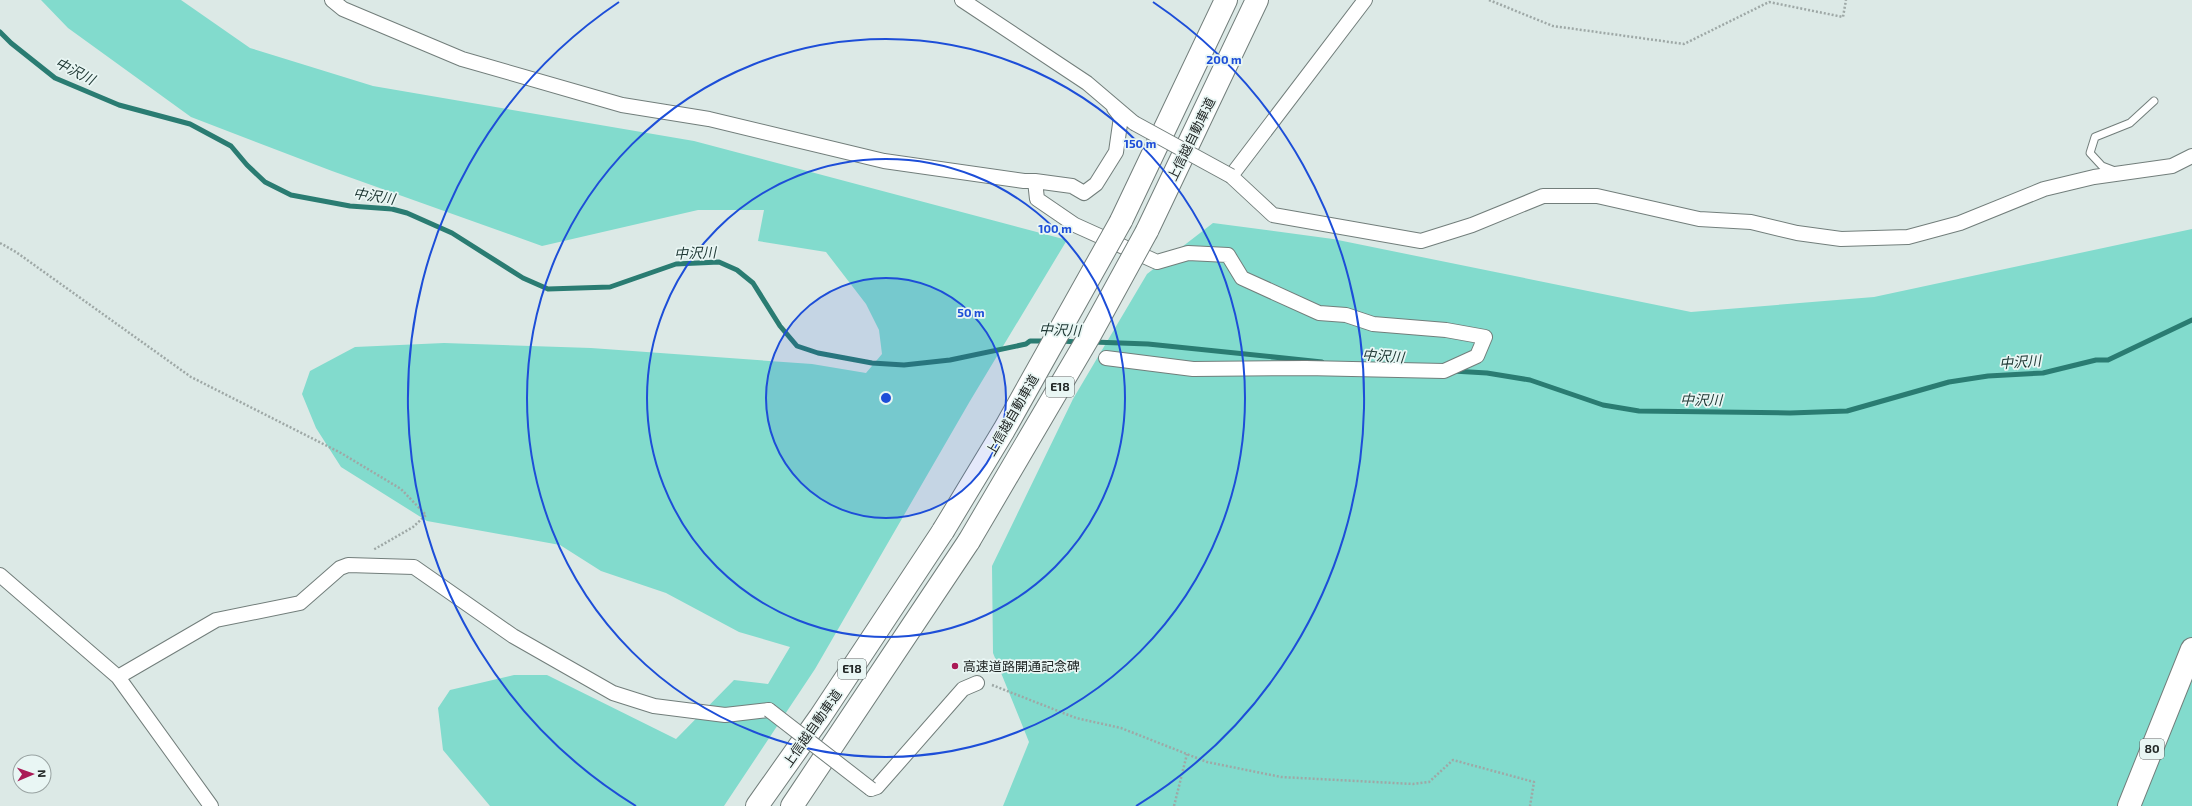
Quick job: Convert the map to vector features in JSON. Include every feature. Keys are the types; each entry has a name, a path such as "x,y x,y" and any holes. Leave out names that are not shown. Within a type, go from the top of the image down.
{"main road":[{"name":"上信越自動車道","path":"757,806 820,717 944,531 1008,424 1121,221 1226,0"},
{"name":"上信越自動車道","path":"792,806 969,541 1086,342 1147,231 1257,0"},
{"name":"80","path":"2129,806 2192,649"}],"street":[{"path":"332,0 343,9 462,59 622,105 709,119 884,161 1024,181 1072,186 1084,193 1096,184 1116,152 1121,117 1087,83"},
{"path":"962,0 1087,83 1134,123 1231,176 1273,215 1421,241 1472,225 1543,196 1597,196 1700,219 1750,222 1797,233 1841,239 1908,237 1960,223 2044,189 2094,177 2172,166 2192,156"},
{"path":"1231,176 1365,0"},
{"path":"1034,181 1037,199 1075,225 1157,262 1188,253 1228,255 1242,278 1320,313 1346,315 1373,324 1446,330 1485,337 1476,356 1444,371 1306,368 1193,369 1106,358"},
{"path":"118,677 216,620 300,603 340,568 348,565 414,567 513,636 613,693 654,706 725,715 770,710 871,788 877,787 962,689 977,683"},
{"path":"0,575 118,677 211,806"}],"lane":[{"path":"2121,173 2102,166 2090,153 2094,137 2130,124 2154,100"}],"path":[{"path":"1490,0 1553,26 1684,44 1769,2 1843,17 1846,0"},
{"path":"0,243 16,252 190,376 341,453 401,489 426,515 413,527 348,565"},
{"path":"977,683 998,686 1033,703 1069,716 1121,728 1207,762 1282,777 1413,784 1429,782 1453,760 1534,782 1530,806"},
{"path":"1174,806 1187,754"}],"green space":[{"path":"41,0 181,0 250,48 373,86 694,141 1067,240 970,401 815,669 724,806 490,806 443,750 438,708 450,690 514,675 547,675 676,739 734,680 768,684 790,647 739,632 666,593 601,571 560,545 427,521 341,467 316,428 302,394 310,371 355,347 444,343 591,348 812,364 866,373 882,354 879,330 866,304 826,252 758,241 764,210 698,210 542,246 332,171 191,117 68,28"},
{"path":"1213,223 1333,239 1691,312 1874,297 2192,229 2192,806 1003,806 1029,742 993,653 992,566 1073,399 1147,274"}],"waterway":[{"name":"中沢川","path":"0,32 11,43 55,78 119,105 190,124 231,146 247,165 265,182 291,195 350,206 392,209 407,213 452,233 523,278 548,289 610,287 676,264 719,262 737,270 753,283 780,326 797,346 818,353 872,363 904,365 950,360 1026,344 1030,341 1047,341"},
{"name":"中沢川","path":"1453,371 1487,373 1530,380 1603,405 1639,411 1790,413 1847,411 1949,382 1988,376 2043,373 2096,360 2108,360 2192,320"},
{"name":"中沢川","path":"1061,341 1079,342"},
{"name":"中沢川","path":"1093,342 1148,344 1322,362"}],"place":[{"name":"高速道路開通記念碑","path":"955,666"}]}
